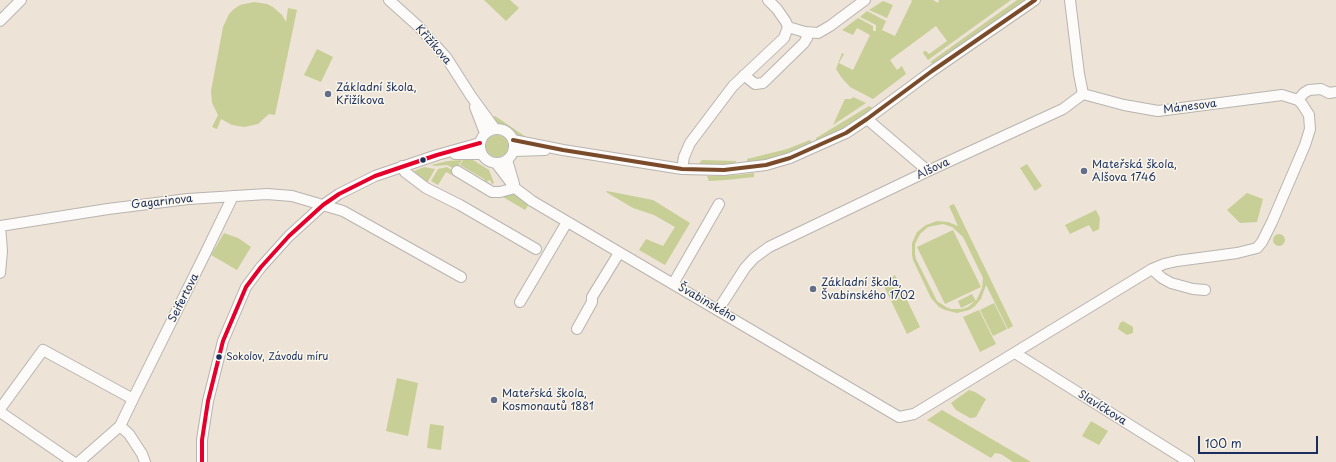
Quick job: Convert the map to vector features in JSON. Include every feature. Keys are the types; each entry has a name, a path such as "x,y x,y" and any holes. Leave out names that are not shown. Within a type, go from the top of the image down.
{"street":[{"path":"0,21 21,0"},
{"name":"Křižíkova","path":"389,0 418,26 446,58 471,96 496,129"},
{"path":"682,169 684,157 690,143 733,86 784,38 788,27 784,18 768,0"},
{"path":"788,27 805,32 818,33 865,0"},
{"path":"513,140 563,150 682,169 724,170 755,166 790,158 846,133 931,72 1036,0"},
{"path":"1070,0 1079,74 1083,94"},
{"path":"744,75 755,84 763,83 804,43 806,38 805,32"},
{"path":"1015,353 1152,269 1176,261 1237,253 1257,248 1262,242 1272,222 1305,145 1310,129 1308,110 1298,100 1304,93 1310,90 1321,89 1329,92 1336,92"},
{"name":"Mánesova","path":"1083,94 1142,109 1158,111 1282,95 1298,100"},
{"name":"Alšova","path":"718,310 745,268 754,258 769,247 928,171 1063,109 1083,94"},
{"name":"Křižíkova","path":"471,96 485,133"},
{"path":"867,119 928,171"},
{"path":"496,129 506,131 513,140 514,151 507,160 496,163 485,159 482,154 480,143 485,133 496,129"},
{"path":"202,462 203,432 208,401 221,347 246,287 260,267 284,241 323,205 339,194 375,176 402,166 480,143"},
{"path":"514,151 563,150"},
{"path":"437,155 482,154"},
{"path":"457,171 492,192 500,192 515,188 507,160"},
{"name":"Švabinského","path":"496,163 515,188 532,202 899,417 914,414 1015,353"},
{"path":"402,166 405,172 426,188 460,205 536,248"},
{"name":"Gagarinova","path":"0,226 149,203 267,194 292,196 343,211 462,277"},
{"name":"Seifertova","path":"79,462 120,426 233,196"},
{"path":"673,284 719,204"},
{"path":"520,302 567,222"},
{"path":"0,226 2,251 0,273"},
{"path":"577,329 592,302 592,298 619,253"},
{"path":"1152,269 1170,283 1193,289 1205,290"},
{"path":"73,462 0,411 43,350 132,399"},
{"name":"Slavíčkova","path":"1015,353 1189,462"},
{"path":"120,426 129,434 142,454 145,462"}],"green space":[{"path":"484,0 510,0 519,8 506,21"},
{"path":"911,0 933,0 938,3 939,0 1011,0 928,60 923,53 924,51 929,54 947,41 936,26 890,60 897,70 902,66 906,74 873,99 850,87 836,69 842,53 844,54 839,63 853,70 870,35 857,28 853,35 842,30 858,18 873,26 873,31 876,31 876,25 860,17 867,11 886,21 882,30 895,36 912,1"},
{"path":"1017,0 1025,0 934,64 930,62"},
{"path":"883,1 893,5 887,18 869,10"},
{"path":"254,2 267,4 273,7 282,15 286,22 288,8 297,10 275,115 269,114 258,124 244,127 232,125 221,119 217,129 212,127 218,115 212,103 211,91 223,27 229,14 234,9 240,5"},
{"path":"317,49 333,57 321,82 304,75"},
{"path":"853,97 866,103 833,125 845,99 851,99"},
{"path":"869,106 873,108 850,124 829,136 816,141 816,138"},
{"path":"495,116 526,137 525,140 494,121 491,118"},
{"path":"497,135 501,136 507,142 507,150 501,156 497,157 493,156 487,150 486,146 487,142 493,136"},
{"path":"810,140 813,144 788,154 753,163 749,163 747,161 747,159 787,149"},
{"path":"462,160 456,170 447,165 431,165 448,161"},
{"path":"463,160 473,160 489,170 494,183 492,184 490,180 486,182 488,186 484,179 460,165"},
{"path":"702,160 736,162 730,165 698,165"},
{"path":"1027,164 1042,186 1035,191 1020,168"},
{"path":"424,167 435,169 426,185 415,175 414,171"},
{"path":"447,167 456,173 454,176 446,172 438,185 431,181 438,169"},
{"path":"754,173 754,177 726,180 709,181 707,176 737,175"},
{"path":"606,192 653,200 690,223 665,265 639,250 646,239 663,246 675,227 654,215 633,208"},
{"path":"513,193 529,204 525,210 503,197"},
{"path":"1247,193 1263,199 1257,222 1240,223 1227,210"},
{"path":"954,204 1013,326 1008,329 986,285 981,299 974,307 957,313 939,307 931,298 913,260 912,243 917,232 926,225 937,221 948,222 958,226 949,206","holes":["943,224 952,227 963,237 983,278 982,288 976,301 972,294 958,301 961,308 975,301 968,307 962,309 951,309 937,301 916,259 915,254 915,244 920,234 928,227"]},
{"path":"1096,210 1100,218 1099,229 1093,232 1089,225 1070,234 1065,225"},
{"path":"953,230 981,287 945,304 917,247"},
{"path":"224,233 238,238 251,247 237,270 211,255"},
{"path":"1279,234 1283,236 1285,240 1283,244 1279,246 1275,244 1273,240 1275,236"},
{"path":"895,275 920,327 907,334 882,282"},
{"path":"994,303 1007,329 993,336 980,310"},
{"path":"979,310 996,344 980,352 963,317"},
{"path":"1123,321 1133,327 1133,333 1127,335 1118,329 1120,323"},
{"path":"397,378 418,383 408,436 386,431"},
{"path":"969,390 986,399 976,417 972,418 956,410 951,403"},
{"path":"942,410 1031,462 1013,462 1001,454 995,453 991,458 927,420"},
{"path":"1091,421 1108,431 1099,445 1082,436"},
{"path":"430,424 444,426 441,450 427,448"}],"transit line":[{"path":"513,140 563,150 682,169 724,170 766,165 790,158 846,133 932,71 1035,0"},
{"path":"202,462 202,440 208,401 223,341 246,287 261,267 289,236 323,205 339,194 375,176 437,155 480,143"}],"place":[{"name":"Základní škola, Křižíkova","path":"328,94"},
{"name":"Mateřská škola, Alšova 1746","path":"1084,171"},
{"name":"Základní škola, Švabinského 1702","path":"813,289"},
{"name":"Sokolov, Závodu míru","path":"219,357"},
{"name":"Mateřská škola, Kosmonautů 1881","path":"494,400"}]}
